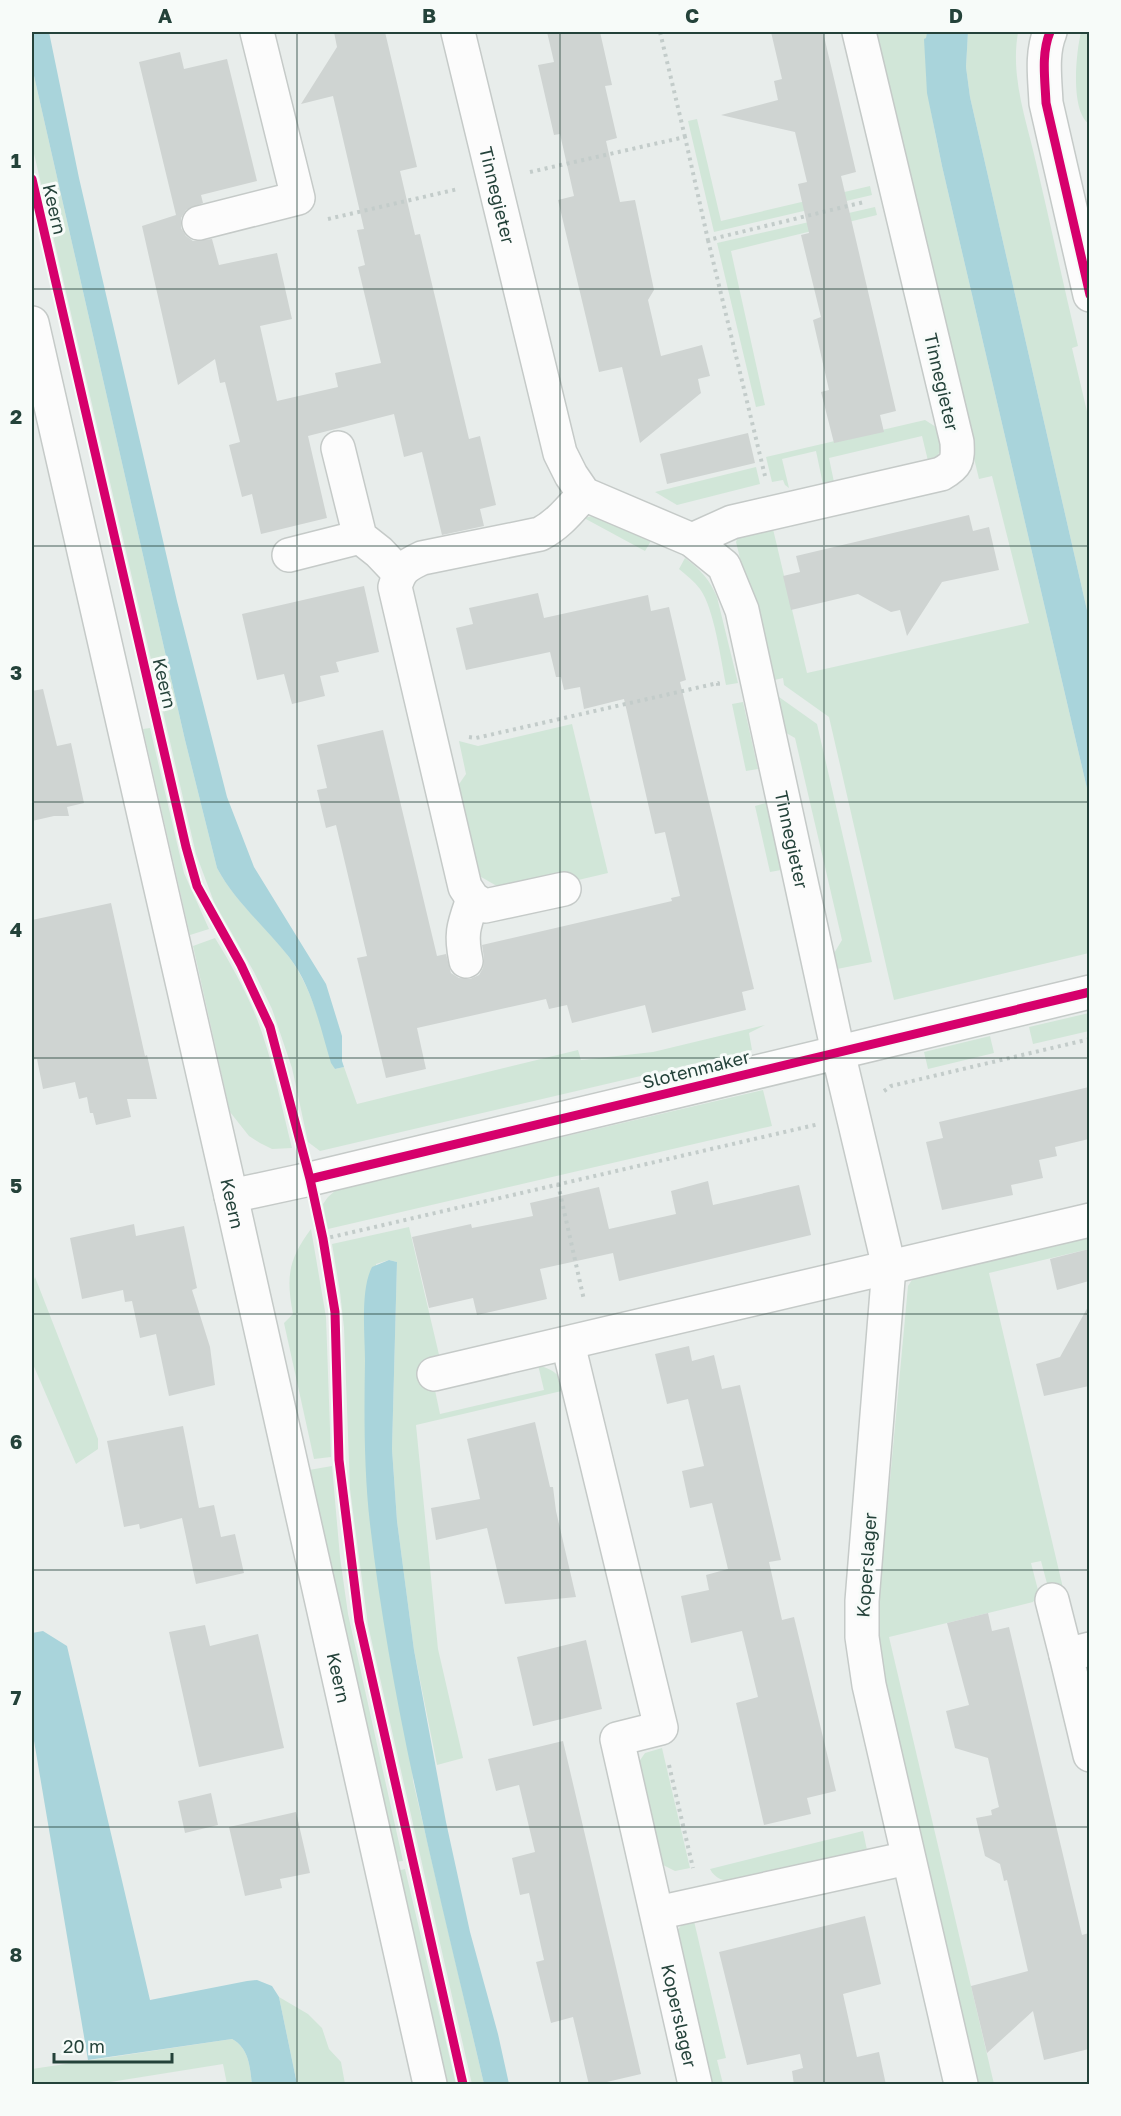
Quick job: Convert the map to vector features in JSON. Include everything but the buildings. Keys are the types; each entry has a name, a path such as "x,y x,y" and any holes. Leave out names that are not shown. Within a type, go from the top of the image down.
{"street":[{"path":"199,223 298,198 257,32"},
{"name":"Tinnegieter","path":"458,32 560,453 584,494 692,540 724,566 742,610 838,1052"},
{"name":"Tinnegieter","path":"692,540 732,522 941,474 954,467 958,457 957,442 859,32"},
{"path":"1048,37 1044,73 1046,103 1089,295"},
{"name":"Keern","path":"32,323 430,2085"},
{"path":"338,448 360,537 379,552 399,573"},
{"path":"564,889 485,906 473,898 465,887 395,587 399,573 422,558 540,534 562,519 584,494"},
{"path":"289,555 360,537"},
{"path":"466,961 462,931 473,898"},
{"name":"Slotenmaker","path":"231,1196 1089,992"},
{"name":"Koperslager","path":"838,1052 889,1268 862,1601 862,1637 868,1685 961,2085"},
{"path":"434,1374 1089,1220"},
{"path":"580,1341 661,1728"},
{"path":"1052,1600 1078,1652 1089,1755"},
{"name":"Koperslager","path":"661,1728 617,1739 695,2085"},
{"path":"657,1913 908,1858"}],"path":[{"path":"660,32 768,488 790,509"},
{"path":"298,198 304,224 685,137"},
{"path":"708,240 898,194"},
{"path":"427,727 476,738 718,683 720,695 759,687"},
{"path":"323,1239 878,1111 880,1094 891,1086 1089,1039"},
{"path":"310,1179 325,1249"},
{"path":"558,1184 580,1341"},
{"path":"661,1728 701,1904"}],"green space":[{"path":"872,32 927,32 927,83 942,166 1089,797 1089,953 894,1000 829,717 784,685 783,678 770,681 736,542 738,537 773,529 807,673 1029,623 992,476 979,479"},
{"path":"968,32 1018,32 1016,66 1021,100 1078,346 1072,348 1089,420 1089,619 970,97 966,67"},
{"path":"1081,32 1089,32 1089,124 1079,107 1077,94 1076,67"},
{"path":"32,67 185,740 217,868 233,892 297,969 316,1011 335,1069 344,1067 357,1104 578,1050 581,1060 653,1052 765,1025 749,1033 752,1050 320,1151 308,1142 292,1068 272,1009 254,972 214,902 196,854 32,145"},
{"path":"697,119 721,221 870,186 872,195 714,232 688,121"},
{"path":"875,207 877,215 731,251 765,405 756,407 717,243"},
{"path":"925,420 936,427 942,447 934,463 929,465 922,436 829,458 835,487 824,489 816,451 782,459 789,488 783,480 772,482 766,457"},
{"path":"756,467 760,484 677,505 655,492"},
{"path":"604,516 651,541 645,551 584,518"},
{"path":"685,558 704,575 717,597 738,683 726,685 716,635 705,598 695,583 679,569"},
{"path":"772,692 817,724 872,962 837,969 833,955 842,940 795,738 781,730"},
{"path":"743,702 758,769 746,771 732,704"},
{"path":"572,724 608,873 574,881 502,889 476,874 455,790 466,774 459,741 478,746"},
{"path":"150,728 184,873 209,929 190,935 143,729"},
{"path":"766,803 781,870 770,872 755,806"},
{"path":"215,938 248,998 263,1035 292,1148 272,1149 260,1143 249,1136 230,1112 193,946"},
{"path":"1089,1013 1089,1031 1033,1044 1029,1027"},
{"path":"990,1036 994,1053 928,1069 924,1052"},
{"path":"763,1090 772,1126 328,1229 323,1204 336,1190"},
{"path":"409,1227 440,1359 429,1362 440,1414 544,1390 538,1365 556,1373 566,1390 416,1425 438,1649 463,1758 437,1765 414,1650 397,1521 392,1449 397,1262 389,1260 376,1264 413,1781 484,2084 472,2084 368,1625 350,1489 344,1328 332,1244"},
{"path":"311,1229 326,1317 331,1457 314,1459 284,1323 293,1314 290,1279 293,1260"},
{"path":"1089,1234 1089,1249 989,1273 1063,1588 1049,1591 1041,1561 1031,1563 1039,1594 1033,1602 889,1637 994,2084 977,2084 881,1671 877,1620 908,1286 914,1277"},
{"path":"35,1277 98,1439 98,1449 76,1464 32,1362 32,1286"},
{"path":"332,1466 340,1557 348,1614 403,1861 395,1862 309,1470"},
{"path":"662,1748 690,1868 675,1871 657,1862 636,1766 645,1753"},
{"path":"863,1831 867,1850 734,1882 720,1879 710,1869"},
{"path":"405,1869 456,2084 447,2084 397,1871"},
{"path":"694,1921 726,2058 717,2060 723,2084 709,2084 675,1934 682,1924"},
{"path":"279,1997 308,2014 322,2028 329,2049 341,2062 345,2084 297,2084"},
{"path":"232,2039 242,2047 245,2053 252,2084 227,2084 223,2064 98,2084 32,2084 32,2069"}],"water":[{"path":"32,32 49,32 79,178 177,601 227,797 254,867 326,984 342,1036 344,1067 335,1069 331,1063 314,1007 297,968 232,892 217,868 185,740 32,67"},
{"path":"927,32 968,32 966,67 970,97 1089,619 1089,797 942,166 927,93 924,39"},
{"path":"389,1260 397,1262 392,1449 397,1521 414,1650 446,1822 470,1932 509,2084 484,2084 419,1806 379,1595 367,1484 364,1313 366,1288 372,1267"},
{"path":"43,1631 67,1646 150,2000 247,1981 257,1980 272,1986 279,1997 297,2084 252,2084 245,2053 242,2047 232,2039 88,2060 32,1729 32,1633"}],"cycle path":[{"path":"1050,32 1045,58 1046,103 1090,295"},
{"path":"32,179 186,847 197,886 241,965 270,1027 310,1179 335,1312 339,1460 359,1621 463,2084"},
{"path":"310,1179 1090,992"}]}
